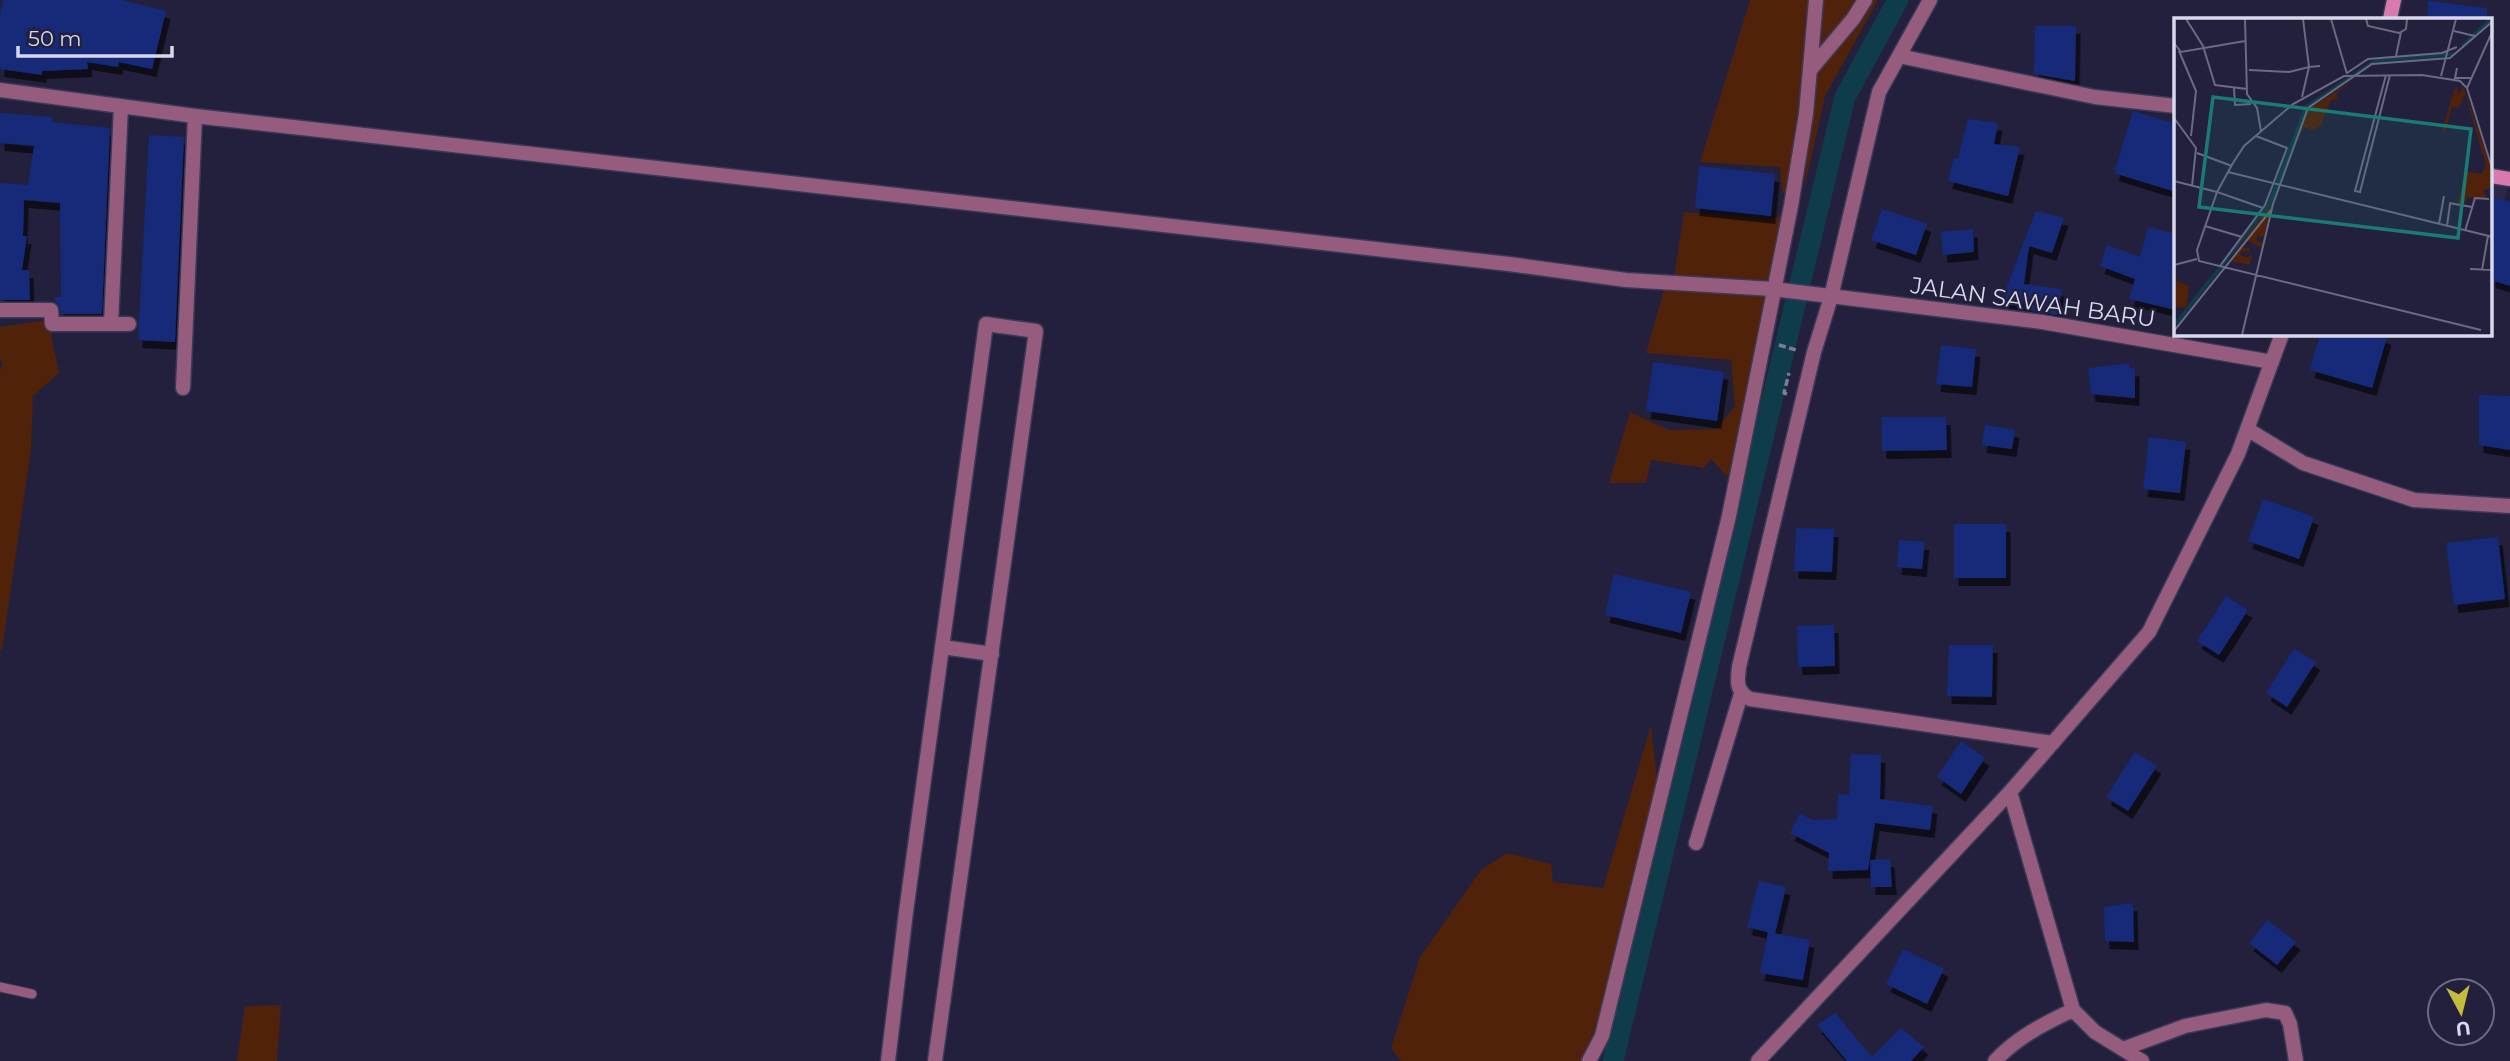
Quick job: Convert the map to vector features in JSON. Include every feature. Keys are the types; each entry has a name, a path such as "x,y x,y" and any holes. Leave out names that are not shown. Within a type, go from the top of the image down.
{"main road":[{"path":"2390,18 2394,0"},
{"path":"2492,176 2510,179"}],"street":[{"path":"1589,1061 1602,1036 1726,530 1780,290 1807,114 1816,0"},
{"path":"1811,69 1853,19 1865,0"},
{"path":"1930,0 1879,92 1825,296 1739,667 1738,688 1741,694 1750,699 2053,743"},
{"path":"1899,56 2095,97 2174,106"},
{"name":"JALAN SAWAH BARU","path":"0,90 195,116 1509,264 1626,280 1780,290 2042,322 2272,362"},
{"path":"111,324 121,106"},
{"path":"183,388 195,116"},
{"path":"0,310 51,310 52,324 129,324"},
{"path":"888,1061 986,324 1035,331 935,1061"},
{"path":"1758,1061 2010,792 2149,632 2232,466 2282,336"},
{"path":"2247,429 2303,463 2413,500 2510,506"},
{"path":"942,648 992,654"},
{"path":"1696,843 1741,694"},
{"path":"2010,792 2073,1010 2095,1032 2142,1061"},
{"path":"1995,1061 2005,1049 2045,1023 2073,1010"},
{"path":"2123,1049 2185,1026 2266,1010 2285,1013 2290,1024 2296,1061"}],"lane":[{"path":"0,987 32,994"}],"path":[{"path":"1773,344 1796,349"}],"shaded area":[{"path":"1750,0 1810,0 1801,114 1789,189 1782,193 1780,167 1700,162"},
{"path":"1822,0 1878,0 1825,96 1804,190"},
{"path":"2492,182 2508,185 2492,247"},
{"path":"1684,212 1771,219 1783,215 1770,278 1760,289 1766,298 1728,477 1711,459 1704,468 1651,460 1646,483 1609,483 1630,412 1669,430 1716,429 1735,406 1731,360 1646,353 1666,283 1673,283"},
{"path":"48,320 59,373 33,396 31,450 0,650 0,371 3,362 0,360 0,327"},
{"path":"1651,725 1659,797 1596,1048 1586,1061 1401,1061 1391,1048 1420,957 1481,870 1507,853 1551,864 1553,882 1603,888"},
{"path":"281,1005 277,1061 237,1061 245,1006"}],"building":[{"path":"3,0 121,0 166,11 152,69 119,62 118,67 87,62 88,69 42,71 42,75 0,69 0,16"},
{"path":"2428,1 2487,8 2487,18 2427,18"},
{"path":"2035,26 2076,26 2075,81 2034,74"},
{"path":"2133,111 2174,123 2174,191 2114,173"},
{"path":"0,113 53,117 52,122 110,128 102,314 61,314 55,301 55,297 61,297 60,203 24,200 23,236 27,236 22,270 29,270 30,300 0,300 0,183 28,185 34,146 0,143"},
{"path":"1968,119 1998,123 1994,144 2020,147 2008,196 1948,181 1954,158 1958,159"},
{"path":"149,135 184,137 175,342 138,340"},
{"path":"1699,166 1775,174 1771,216 1695,208"},
{"path":"2492,196 2510,202 2510,286 2492,280"},
{"path":"1882,209 1927,224 1916,255 1871,240"},
{"path":"2036,211 2064,218 2052,253 2029,246 2024,284 2062,289 2057,315 2031,311 2032,305 2002,300"},
{"path":"2148,227 2174,234 2174,310 2129,299 2135,279 2100,266 2107,245 2140,257"},
{"path":"1973,229 1974,252 1943,255 1941,232"},
{"path":"2319,336 2387,337 2372,388 2310,370"},
{"path":"1941,345 1976,349 1972,387 1936,384"},
{"path":"1653,362 1724,372 1717,421 1646,411"},
{"path":"2129,363 2130,369 2135,368 2135,398 2091,394 2088,368"},
{"path":"2479,395 2510,396 2510,450 2479,445"},
{"path":"1882,417 1946,417 1947,450 1882,451"},
{"path":"1985,425 2015,430 2012,449 1982,445"},
{"path":"2149,437 2186,442 2180,493 2143,489"},
{"path":"2263,499 2314,517 2299,559 2248,541"},
{"path":"1954,524 2006,524 2006,578 1954,578"},
{"path":"1796,528 1834,529 1832,572 1794,571"},
{"path":"2498,537 2505,599 2454,605 2446,543"},
{"path":"1899,540 1925,542 1922,569 1897,567"},
{"path":"1614,574 1691,592 1681,633 1605,615"},
{"path":"2226,596 2248,610 2219,655 2197,641"},
{"path":"1834,625 1835,666 1798,667 1797,626"},
{"path":"1949,645 1993,645 1992,697 1947,696"},
{"path":"2294,649 2316,662 2287,707 2266,693"},
{"path":"1961,741 1985,758 1961,794 1937,777"},
{"path":"2135,752 2157,766 2128,811 2106,797"},
{"path":"1851,754 1881,755 1880,799 1933,806 1930,830 1875,823 1868,870 1828,871 1829,853 1790,833 1800,813 1812,820 1837,819 1838,794 1849,795"},
{"path":"1890,859 1892,887 1871,887 1870,860"},
{"path":"1759,881 1786,887 1775,934 1747,927"},
{"path":"2133,903 2134,942 2105,941 2104,907"},
{"path":"2267,920 2296,942 2277,965 2249,943"},
{"path":"1768,932 1810,940 1803,980 1760,973"},
{"path":"1903,949 1944,969 1927,1004 1886,984"},
{"path":"1835,1013 1872,1057 1901,1028 1924,1047 1911,1061 1847,1061 1817,1025"}],"waterway":[{"path":"1613,1061 1845,97 1898,0"}]}
